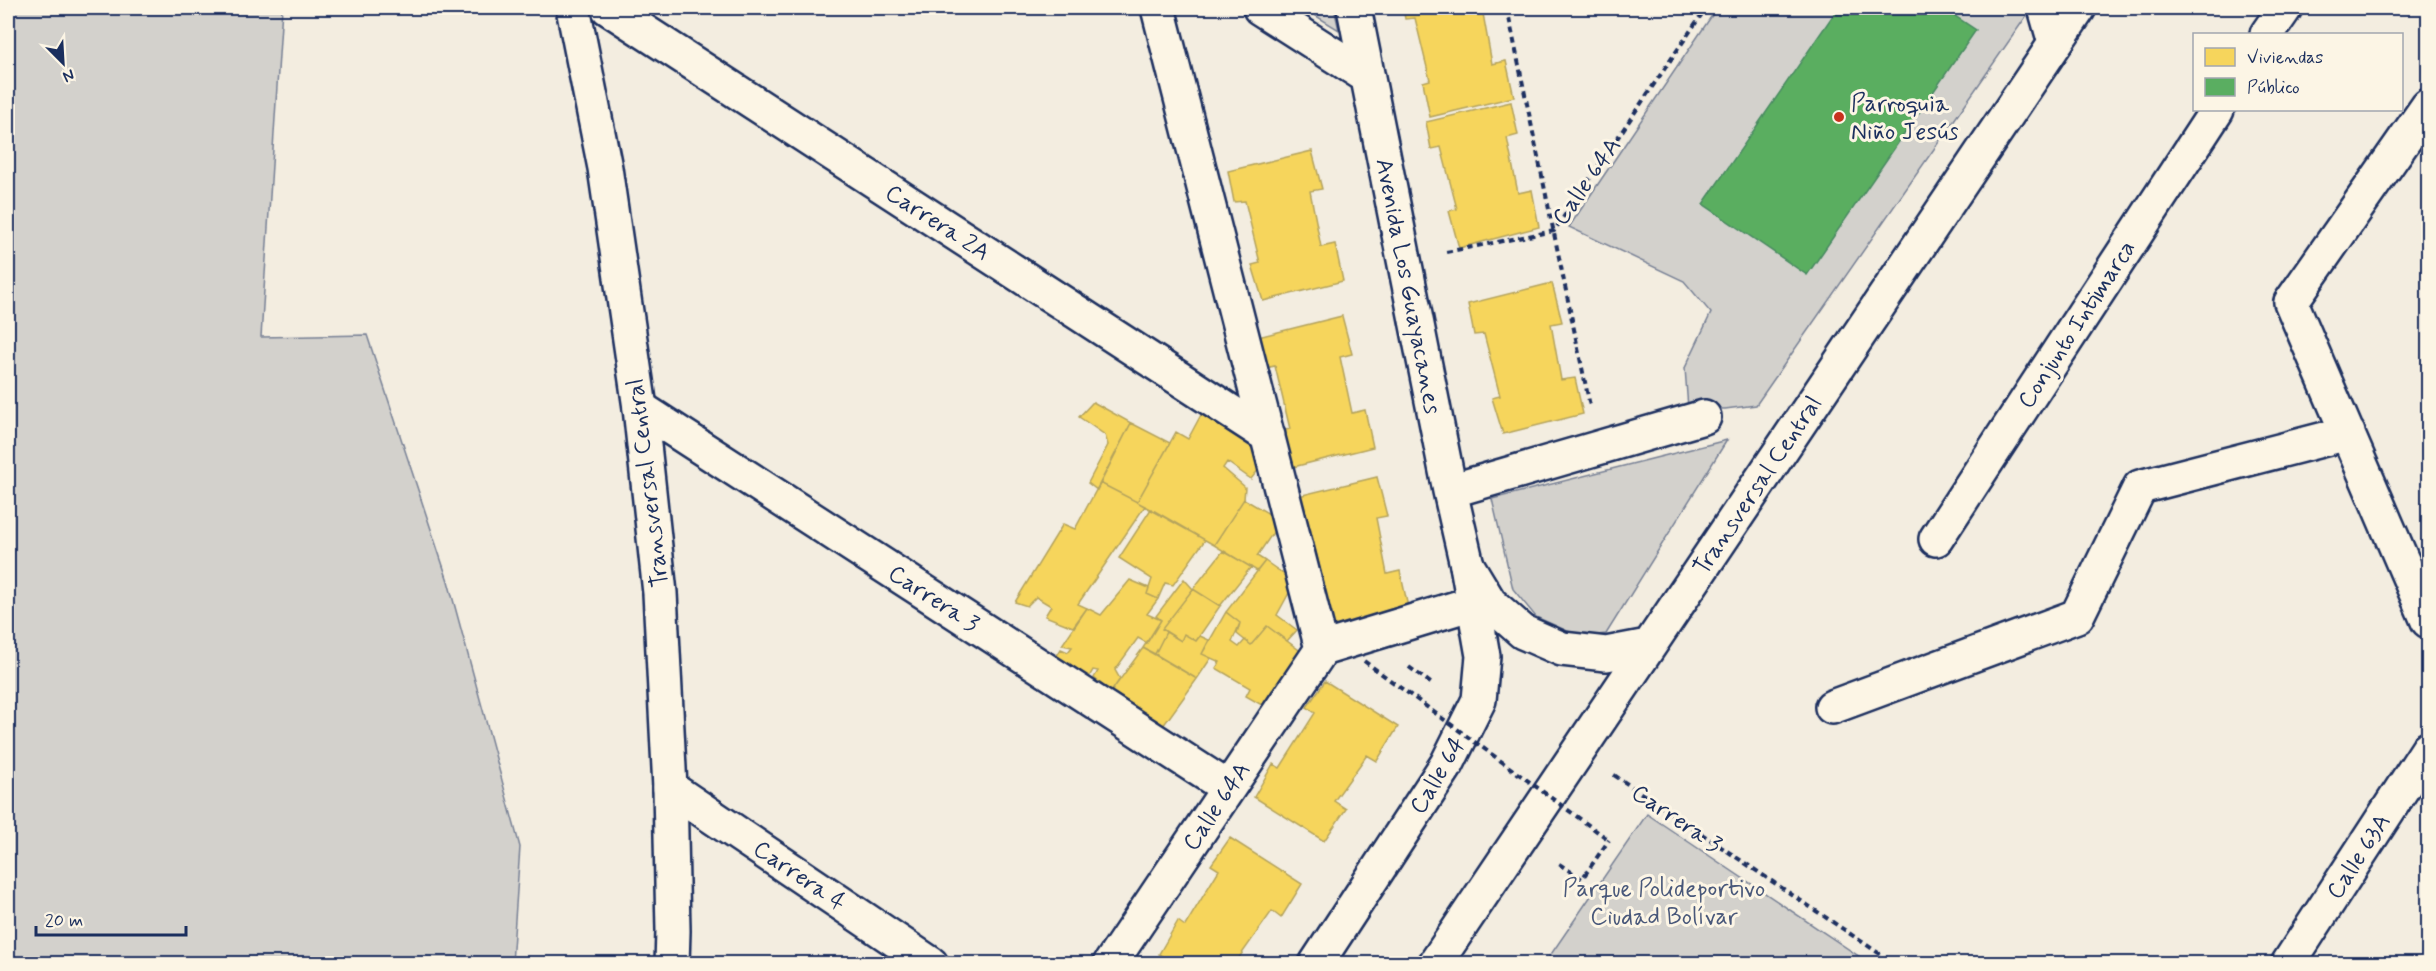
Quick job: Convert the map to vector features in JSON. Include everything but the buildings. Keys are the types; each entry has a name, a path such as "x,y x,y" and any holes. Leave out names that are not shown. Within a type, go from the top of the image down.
{"street":[{"name":"Transversal Central","path":"573,8 605,168 639,408 660,593 670,788 674,931 672,963"},
{"name":"Carrera 2A","path":"608,8 1268,436"},
{"path":"1158,8 1322,649 1473,603"},
{"path":"1260,8 1368,77"},
{"name":"Avenida Los Guayacanes","path":"1354,8 1450,491 1467,565"},
{"path":"2045,8 2055,43"},
{"name":"Transversal Central","path":"1435,963 2079,8"},
{"path":"2268,33 2285,8"},
{"path":"2428,106 2291,302 2428,621"},
{"name":"Conjunto Intimarca","path":"1936,539 2216,111"},
{"name":"Carrera 3","path":"639,408 1228,788"},
{"path":"1450,491 1704,417"},
{"path":"1832,706 2077,615 2140,487 2348,433"},
{"path":"1467,565 1490,603 1522,632 1562,649 1606,654 1648,645"},
{"name":"Calle 64","path":"1316,963 1447,764 1479,700 1483,656 1467,565"},
{"name":"Calle 64A","path":"1110,963 1322,649"},
{"name":"Calle 63A","path":"2288,963 2428,749"},
{"name":"Carrera 4","path":"670,788 931,963"}],"path":[{"path":"1507,8 1599,448"},
{"name":"Calle 64A","path":"1404,260 1554,231 1706,8"},
{"path":"1364,661 1609,840 1582,879 1559,864"},
{"name":"Carrera 3","path":"1579,752 1895,963"}],"green space":[{"path":"8,8 282,8 261,337 367,335 448,581 520,847 512,963 8,963"},
{"path":"1303,8 1334,8 1339,30"},
{"path":"1717,8 2032,8 1756,405 1725,409 1688,408 1685,368 1711,313 1684,281 1569,227"},
{"path":"1727,440 1606,634 1581,637 1536,617 1513,589 1492,499"},
{"name":"Parque Polideportivo Ciudad Bolívar","path":"1647,814 1869,963 1545,963"}],"place":[{"name":"Parroquia Niño Jesús","path":"1839,117"}]}
